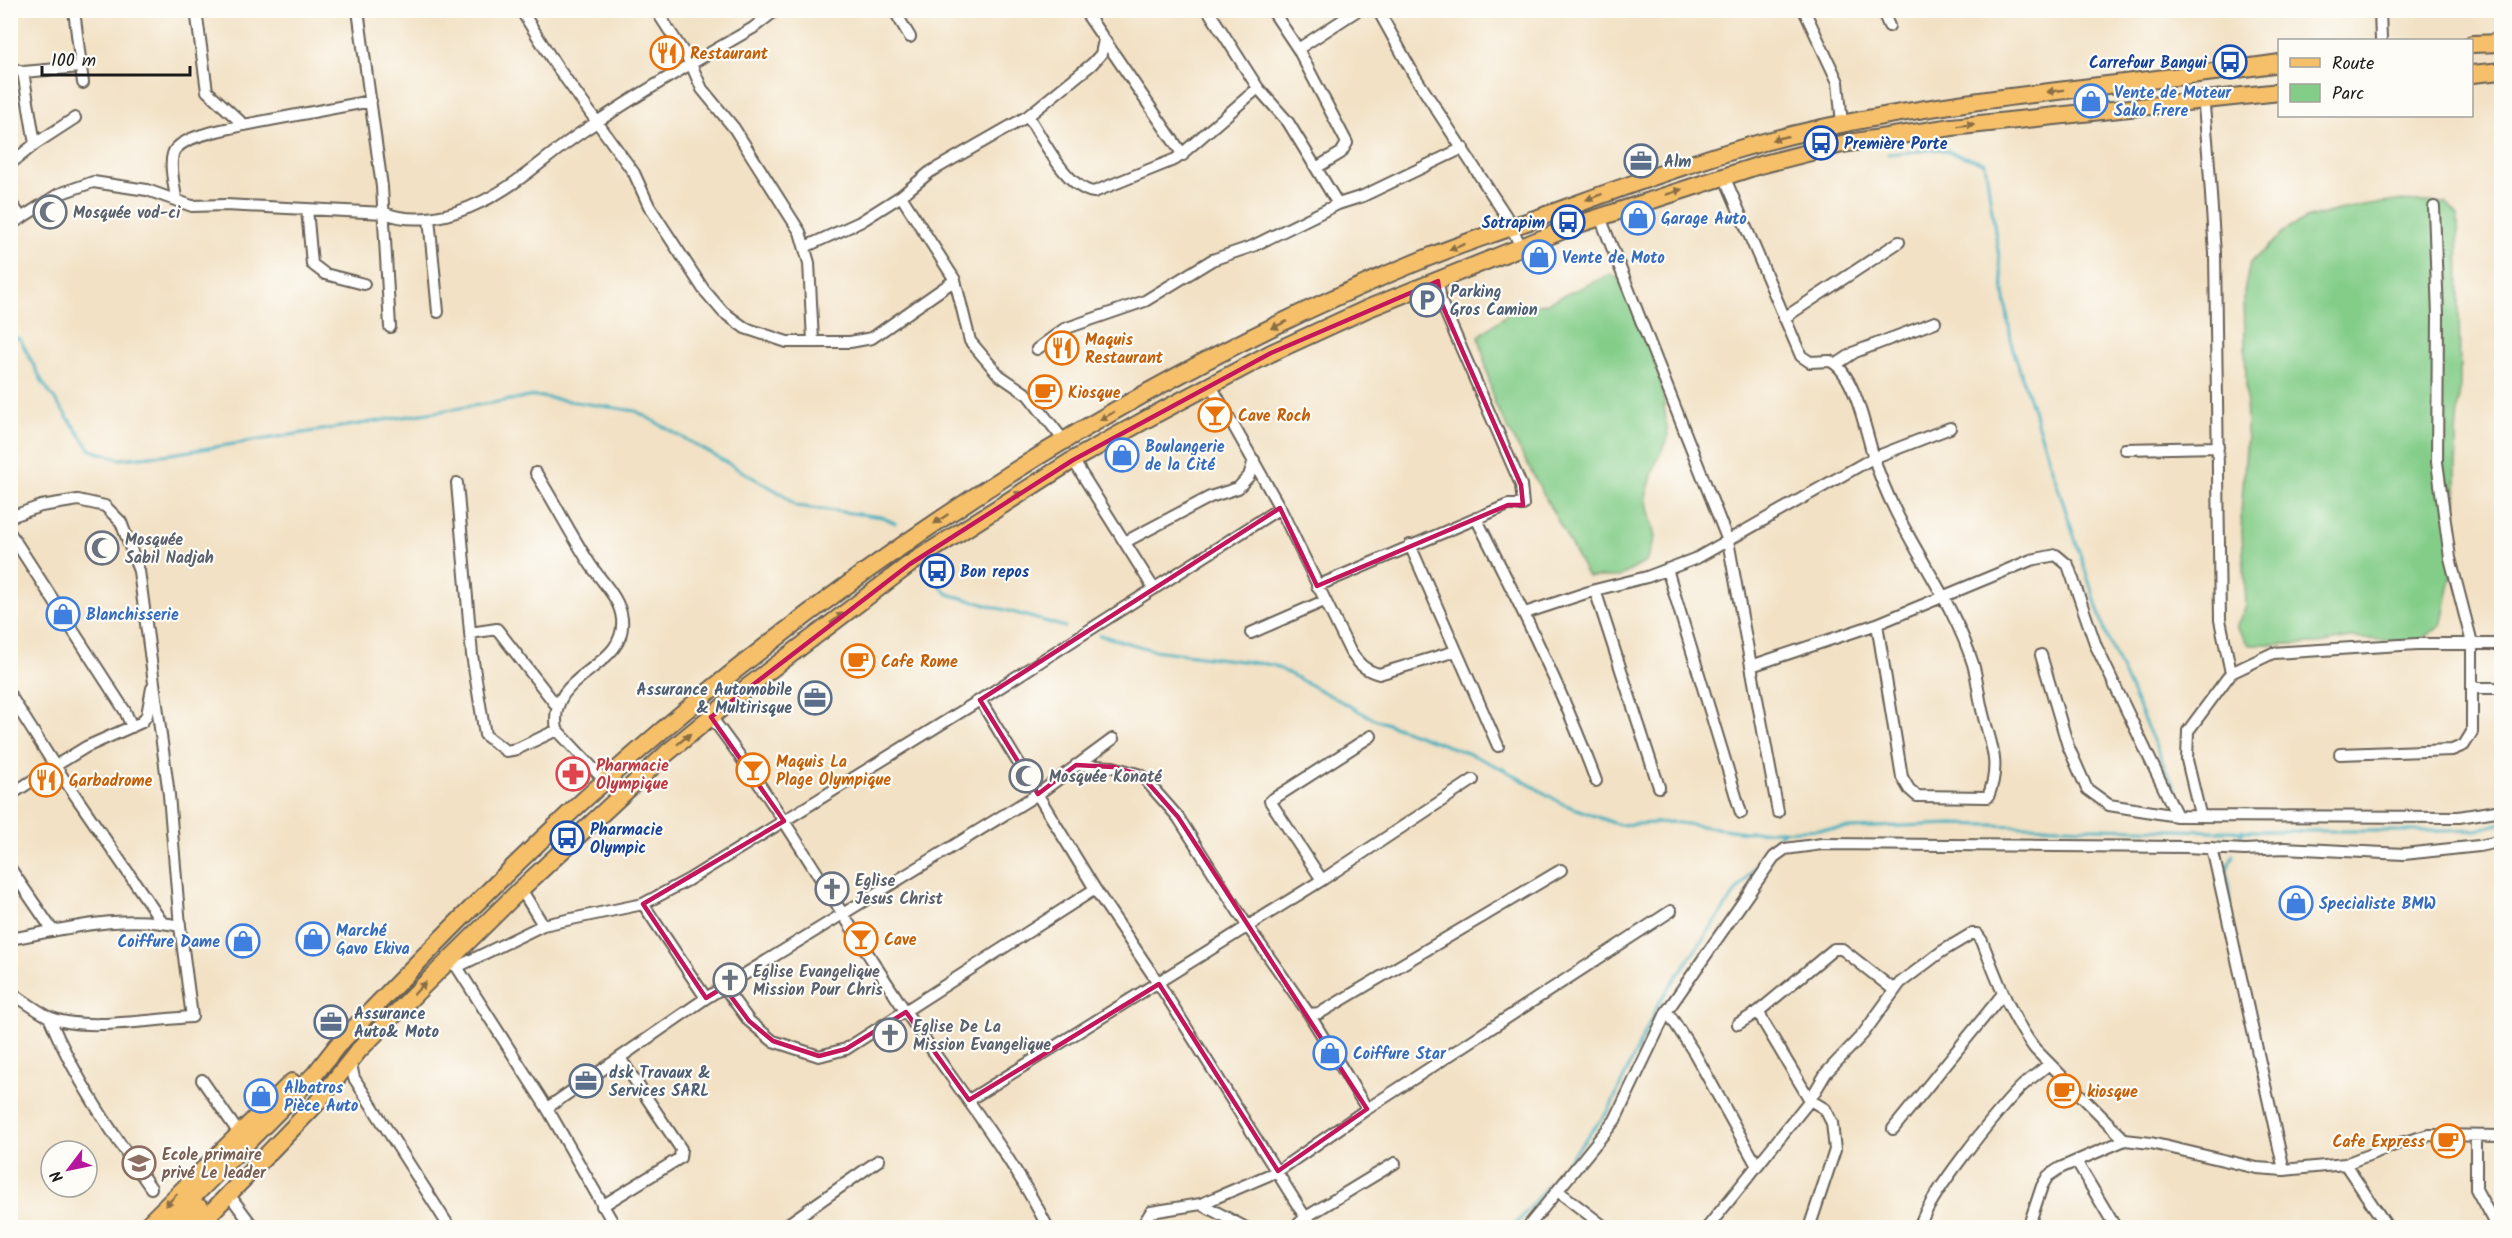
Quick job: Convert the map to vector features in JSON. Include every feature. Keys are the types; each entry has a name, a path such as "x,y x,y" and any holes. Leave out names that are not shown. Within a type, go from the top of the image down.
{"main road":[{"path":"2473,44 2502,43"},
{"path":"162,1227 315,1074 337,1046 491,890 605,781 698,700 804,616 947,514 1183,374 1300,315 1433,255 1690,163 1842,124 2091,86 2278,63"},
{"path":"2473,74 2502,70"},
{"path":"180,1227 314,1093 453,964 521,889 667,753 910,564 1074,460 1210,384 1350,317 1438,280 1600,217 1724,176 1853,142 1952,127 2203,98 2278,92"},
{"path":"144,1227 310,1065 337,1046"},
{"path":"196,1227 316,1104 350,1060"}],"street":[{"path":"74,10 83,83"},
{"path":"196,10 207,91 244,125"},
{"path":"358,10 385,213 390,327"},
{"path":"521,10 555,64 634,173 650,206 704,290 723,312 745,328 787,342 850,342 872,338 955,280"},
{"path":"656,10 691,64 702,89 734,128 789,211 806,247 809,262 813,341"},
{"path":"10,225 59,195 93,182 147,190 192,206 307,209 385,213 402,219 429,218 481,202 598,121 753,27 776,10"},
{"path":"894,10 910,37"},
{"path":"1084,10 1183,155"},
{"path":"1208,10 1258,88 1288,122 1338,204"},
{"path":"1272,10 1298,48 1347,143 1341,153 1316,168"},
{"path":"1298,48 1358,10"},
{"path":"1378,10 1414,75 1463,148 1512,227 1521,247"},
{"path":"1804,10 1838,82 1842,124"},
{"path":"1882,10 1889,26"},
{"path":"2380,10 2381,39"},
{"path":"806,247 860,222 901,196 930,172 1028,116 1092,64 1101,54 1104,40"},
{"path":"10,68 23,72 81,67"},
{"path":"23,72 35,144"},
{"path":"1028,116 1071,181 1087,191 1094,192 1183,155 1258,88"},
{"path":"2203,98 2213,193 2210,207 2215,253 2220,620 2231,674"},
{"path":"176,200 172,156 175,147 184,140 244,125 370,101"},
{"path":"10,164 35,144 75,118"},
{"path":"1037,349 1064,329 1145,301 1212,260 1253,246 1338,204 1363,196 1463,148"},
{"path":"1724,176 1804,360 1837,364 1855,352 1935,322"},
{"path":"901,196 955,280 970,340 999,375 1028,395 1065,442"},
{"path":"10,202 22,218"},
{"path":"2340,754 2452,750 2464,745 2472,732 2472,643 2450,558 2437,462 2438,316 2434,207"},
{"path":"307,209 312,264 325,274 364,284"},
{"path":"1600,217 1728,541 1778,812"},
{"path":"429,218 438,312"},
{"path":"1784,318 1899,242"},
{"path":"1317,586 1508,505 1523,505 1521,485 1441,302 1438,280"},
{"path":"1837,364 1848,382 1898,519 1969,652 1981,706 1993,744 1995,780 1988,797 1917,796 1909,789 1902,777 1877,624"},
{"path":"1210,384 1280,508 1350,651 1368,671 1379,674 1456,651"},
{"path":"1525,613 1595,590 1647,578 1697,558 1874,458 1950,428"},
{"path":"2125,449 2218,447"},
{"path":"1074,460 1154,589"},
{"path":"1125,542 1210,497 1238,488 1249,476 1254,460"},
{"path":"536,474 589,563 613,596 622,616 622,630 615,647 567,689 556,705"},
{"path":"457,483 470,633 487,738 506,751 517,749 557,730"},
{"path":"10,517 41,506 78,500 105,506 121,522 139,571 169,795 180,926 192,1017 87,1024 67,1023 49,1017 10,992"},
{"path":"616,1227 547,1108 453,964 543,925 643,904 784,821 1280,508"},
{"path":"1476,518 1525,613 1575,726 1596,782"},
{"path":"10,533 125,711 132,727"},
{"path":"1410,545 1498,746"},
{"path":"1751,666 1877,624 2031,560 2056,555 2068,565 2096,646 2178,816"},
{"path":"1667,569 1741,813"},
{"path":"1595,590 1659,787"},
{"path":"1251,633 1324,601"},
{"path":"470,633 497,629 556,705 557,730 605,781"},
{"path":"2199,814 2187,760 2187,731 2231,674 2273,653 2472,643 2502,644"},
{"path":"2041,655 2068,746 2087,789 2109,804 2178,816 2199,814 2459,817 2502,810"},
{"path":"10,795 86,747 132,727 147,715 154,674"},
{"path":"2473,688 2502,688"},
{"path":"10,695 55,766 162,922"},
{"path":"980,699 1095,889 1159,984 1312,1227"},
{"path":"711,717 749,766 906,1012 1028,1188 1048,1227"},
{"path":"1322,880 1270,801 1371,736"},
{"path":"547,1108 706,998 1038,794 1113,739"},
{"path":"1076,765 1113,767 1141,775 1178,817 1248,927 1309,1014 1367,1109"},
{"path":"969,1100 1159,984 1473,780"},
{"path":"1527,1227 1615,1120 1667,1011 1774,857 1785,849 1822,844 2245,850 2284,848 2404,854 2479,846 2502,841"},
{"path":"2212,848 2284,1170"},
{"path":"10,868 53,931"},
{"path":"1309,1014 1320,1013 1561,870"},
{"path":"521,889 543,925"},
{"path":"724,987 749,1021 773,1041 819,1056 846,1048 906,1012 1095,889"},
{"path":"643,904 706,998"},
{"path":"1141,1227 1151,1212 1201,1204 1278,1171 1367,1109 1671,910"},
{"path":"10,939 67,926 109,922 162,922 180,926"},
{"path":"1707,1227 1810,1100 1826,1073 1863,1034 1894,990 1905,978 1941,952 1974,934 1982,941 2002,995 2032,1054 2049,1064 2125,1140"},
{"path":"1738,1024 1759,1011 1834,948 1842,949 1894,990"},
{"path":"1893,1129 2002,995"},
{"path":"1667,1011 1695,1054 1757,1166"},
{"path":"1759,1011 1810,1100 1825,1109 1832,1122 1835,1150 1809,1227"},
{"path":"49,1017 90,1099 151,1188"},
{"path":"602,1206 680,1158 681,1149 620,1058"},
{"path":"350,1060 354,1078 450,1227"},
{"path":"1919,1227 1922,1216 1957,1166 2020,1088 2049,1064"},
{"path":"202,1080 236,1129 241,1130"},
{"path":"2028,1227 2044,1181 2060,1168 2125,1140 2151,1143 2257,1168 2284,1170 2344,1164 2429,1135 2502,1136"},
{"path":"2476,1137 2476,1189 2497,1227"},
{"path":"782,1227 879,1160"},
{"path":"2076,1161 2116,1227"},
{"path":"1294,1227 1306,1217 1395,1163"},
{"path":"2344,1164 2388,1227"},
{"path":"1558,1191 1606,1227"},
{"path":"228,1193 254,1227"},
{"path":"1201,1204 1246,1227"}],"highlighted area":[{"path":"1438,281 1441,302 1521,485 1523,505 1508,505 1317,586 1280,508 980,700 1038,794 1076,765 1113,767 1141,775 1178,817 1367,1109 1278,1171 1159,984 969,1100 906,1012 846,1049 819,1056 773,1041 749,1021 724,987 706,998 643,904 784,821 711,717 910,564 1073,460 1271,353"}],"green space":[{"path":"2396,201 2446,203 2458,216 2460,384 2456,435 2456,529 2451,578 2441,626 2416,642 2349,638 2318,644 2248,644 2236,627 2246,606 2241,514 2247,434 2244,292 2250,263 2291,226 2309,218 2338,210"},
{"path":"1611,274 1628,285 1661,380 1668,437 1655,465 1646,497 1655,538 1646,562 1619,577 1588,577 1494,402 1479,336 1514,309 1545,304"}],"waterway":[{"path":"1888,154 1939,149 1985,163 2012,346 2107,637 2185,812"},
{"path":"10,336 20,339 43,383 91,450 120,459 171,454 535,396 636,411 782,494 796,506 882,517 895,523"},
{"path":"929,575 948,594 1065,627"},
{"path":"1099,635 1153,650 1273,665 1374,719 1470,754 1503,769 1563,804 1619,825 1671,822 1745,832 1952,824 2212,831 2444,831 2477,830 2502,823"},
{"path":"2238,841 2243,830"},
{"path":"1513,1228 1609,1110 1659,1002 1733,896 1782,832"},
{"path":"2230,903 2227,869 2233,855"}],"place":[{"name":"Restaurant","path":"667,53"},
{"name":"Carrefour Bangui","path":"2230,62"},
{"name":"Vente de Moteur Sako Frere","path":"2091,101"},
{"name":"Première Porte","path":"1821,143"},
{"name":"Alm","path":"1641,161"},
{"name":"Mosquée vod-ci","path":"50,212"},
{"name":"Garage Auto","path":"1638,218"},
{"name":"Sotrapim","path":"1568,222"},
{"name":"Vente de Moto","path":"1539,257"},
{"name":"Parking Gros Camion","path":"1427,300"},
{"name":"Maquis Restaurant","path":"1062,348"},
{"name":"Kiosque","path":"1045,392"},
{"name":"Cave Roch","path":"1215,415"},
{"name":"Boulangerie de la Cité","path":"1122,455"},
{"name":"Mosquée Sabil Nadjah","path":"102,548"},
{"name":"Bon repos","path":"937,571"},
{"name":"Blanchisserie","path":"63,614"},
{"name":"Cafe Rome","path":"858,661"},
{"name":"Assurance Automobile & Multirisque","path":"815,698"},
{"name":"Maquis La Plage Olympique","path":"753,770"},
{"name":"Pharmacie Olympique","path":"573,774"},
{"name":"Mosquée Konaté","path":"1026,776"},
{"name":"Garbadrome","path":"46,780"},
{"name":"Pharmacie Olympic","path":"567,838"},
{"name":"Eglise Jesus Christ","path":"832,889"},
{"name":"Specialiste BMW","path":"2296,903"},
{"name":"Marché Gavo Ekiva","path":"313,939"},
{"name":"Cave","path":"861,939"},
{"name":"Coiffure Dame","path":"243,941"},
{"name":"Eglise Evangelique Mission Pour Chris","path":"730,980"},
{"name":"Assurance Auto& Moto","path":"331,1022"},
{"name":"Eglise De La Mission Evangelique","path":"890,1035"},
{"name":"Coiffure Star","path":"1330,1053"},
{"name":"dsk Travaux & Services SARL","path":"586,1081"},
{"name":"kiosque","path":"2064,1091"},
{"name":"Albatros Pièce Auto","path":"261,1096"},
{"name":"Cafe Express","path":"2448,1141"},
{"name":"Ecole primaire privé Le leader","path":"139,1163"}]}
